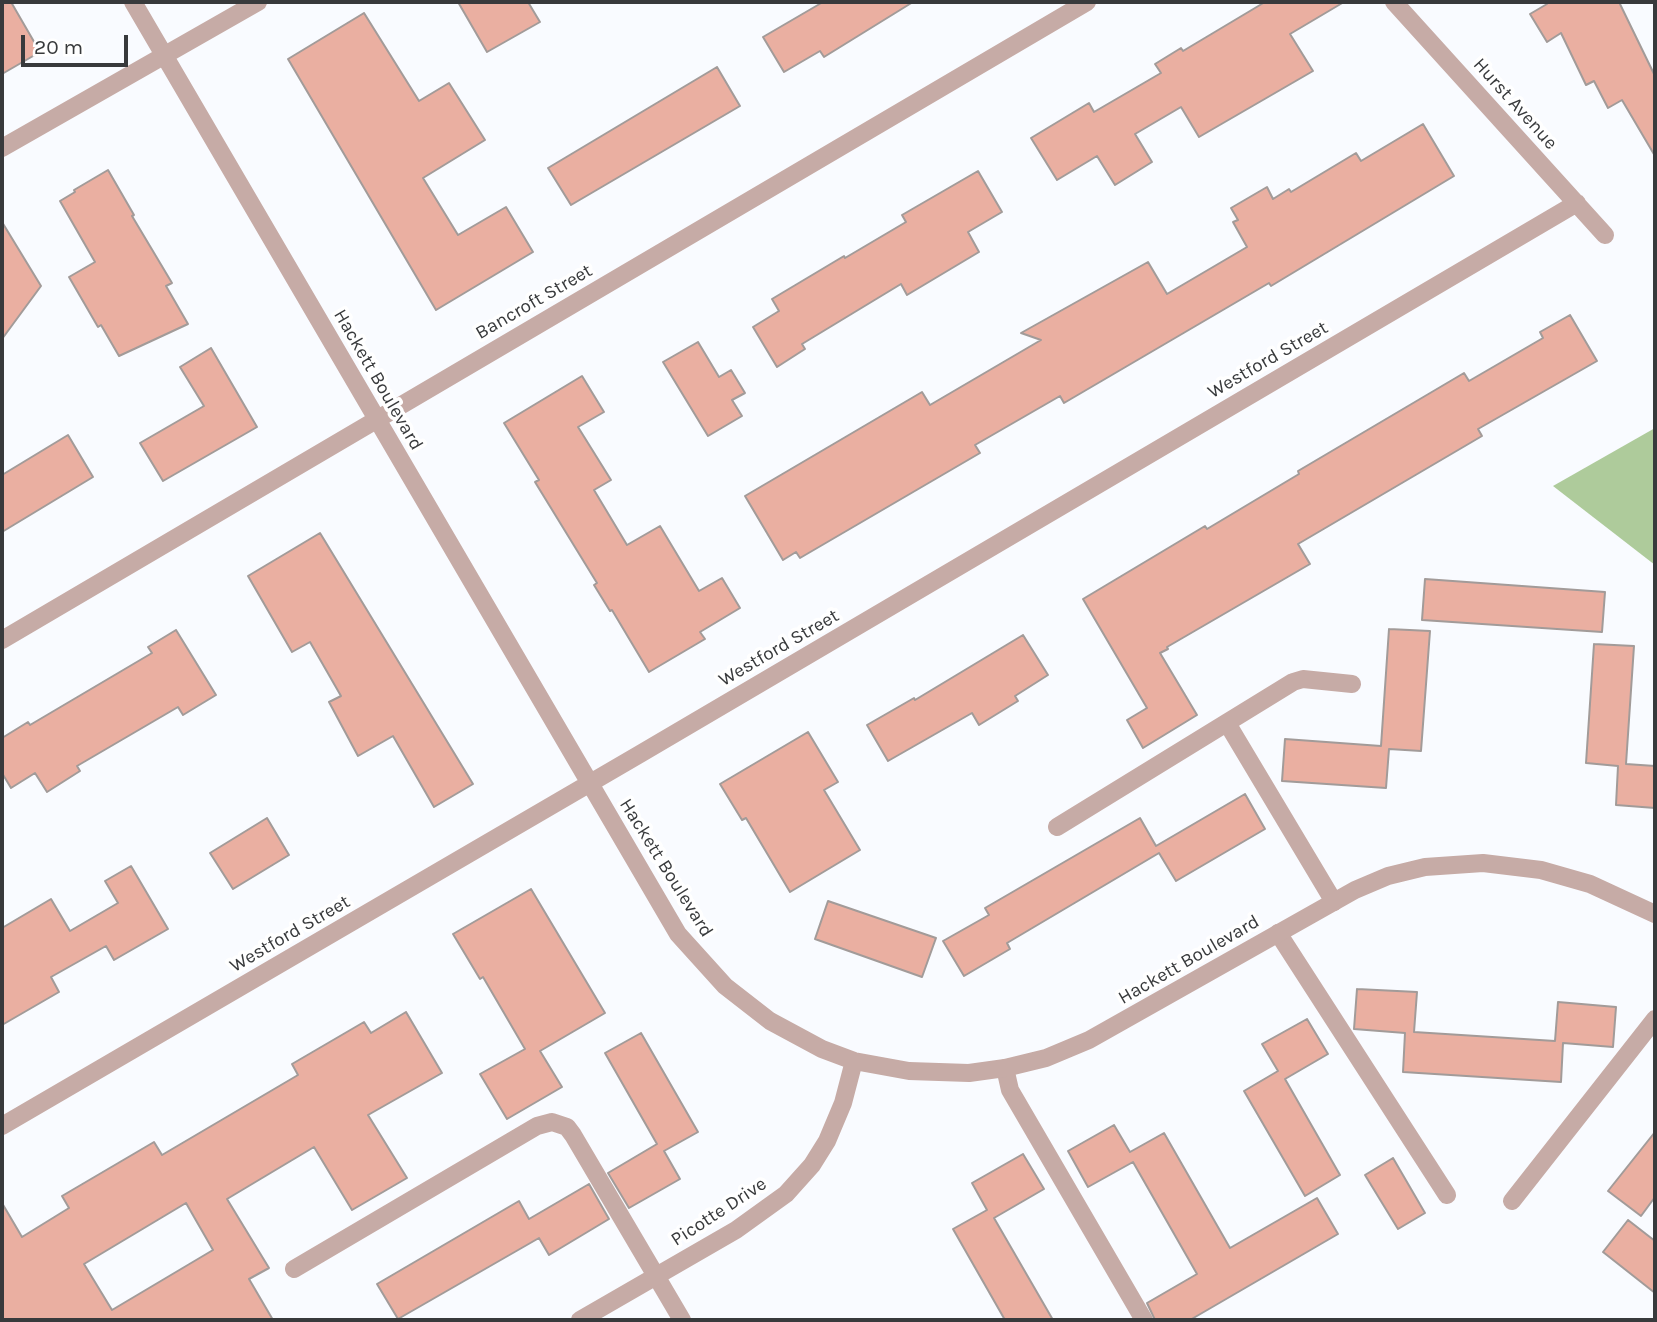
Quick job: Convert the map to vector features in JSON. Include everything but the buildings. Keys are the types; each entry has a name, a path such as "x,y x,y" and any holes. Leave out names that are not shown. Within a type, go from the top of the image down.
{"street":[{"name":"Hackett Boulevard","path":"133,2 678,934 725,986 769,1021 822,1049 854,1061 909,1072 969,1073 1046,1058 1089,1040 1355,890 1388,876 1425,867 1483,863 1541,870 1566,876 1623,898 1655,914"},
{"path":"2,148 258,2"},
{"name":"Bancroft Street","path":"2,640 1087,2"},
{"name":"Hurst Avenue","path":"1394,2 1605,235"},
{"name":"Westford Street","path":"2,1126 1577,203"},
{"path":"1057,827 1296,680 1352,684"},
{"path":"1227,723 1334,902"},
{"path":"1278,933 1447,1195"},
{"path":"1512,1201 1655,1019"},
{"name":"Picotte Drive","path":"580,1320 764,1211 786,1194 803,1176 827,1141 843,1103 854,1061"},
{"path":"1005,1068 1010,1090 1144,1320"},
{"path":"294,1269 537,1126 552,1122 566,1127 573,1135 681,1320"}],"green space":[{"path":"1655,428 1655,565 1553,486"}]}
